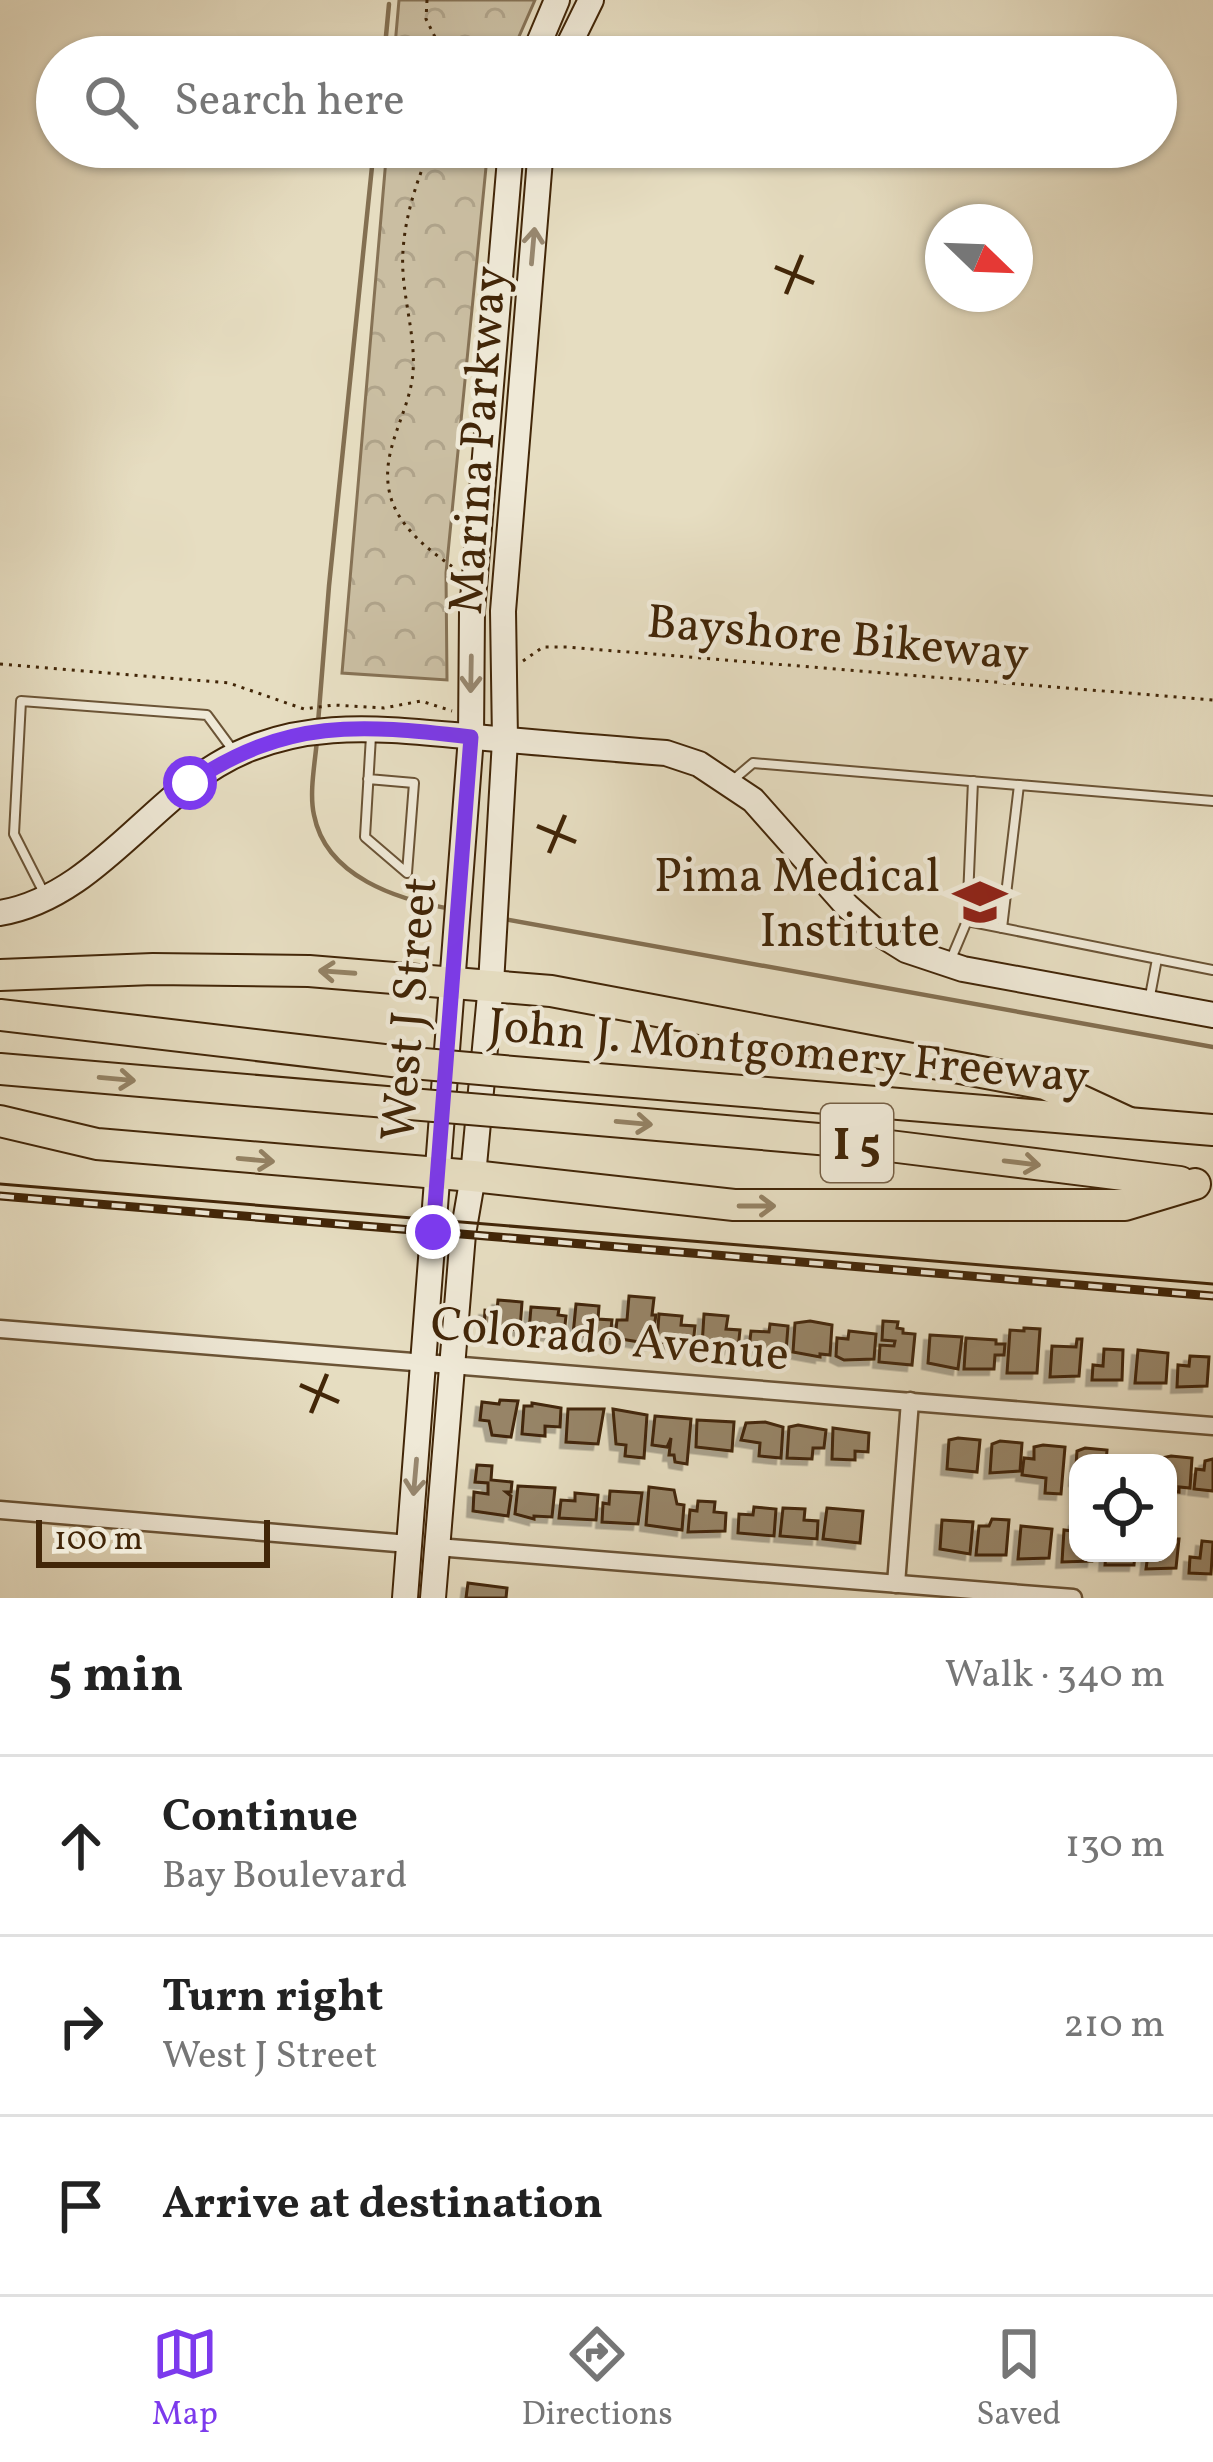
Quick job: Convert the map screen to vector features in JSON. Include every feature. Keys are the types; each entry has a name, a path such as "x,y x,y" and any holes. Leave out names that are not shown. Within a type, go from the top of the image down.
{"highway":[{"path":"0,975 310,970 551,991 1046,1084 1127,1122"},
{"name":"John J. Montgomery Freeway","path":"0,1015 537,1074 1213,1130"},
{"name":"John J. Montgomery Freeway","path":"0,1069 865,1143 1204,1185"},
{"path":"0,1121 97,1144 473,1176 734,1205 1125,1205 1204,1185"}],"main road":[{"path":"541,36 557,0"},
{"path":"573,36 591,0"},
{"name":"Marina Parkway","path":"471,737 472,611 509,168"},
{"name":"Marina Parkway","path":"505,740 503,611 539,168"},
{"path":"0,913 46,897 100,861 190,783 236,755 311,719 336,717 371,728 666,753 699,764 730,783 777,824 847,906 906,950 948,966 1213,1016"},
{"name":"West J Street","path":"405,1598 471,737"},
{"name":"West J Street","path":"433,1598 463,1234 473,1176 490,984 505,740"}],"street":[{"name":"Colorado Avenue","path":"0,1328 1213,1426"},
{"path":"896,1584 910,1401"},
{"path":"0,1510 409,1544"},
{"path":"437,1547 1073,1598"}],"lane":[{"path":"46,897 14,834 21,700 207,715 236,755"},
{"path":"368,779 413,783 407,873 365,837 368,779 371,728"},
{"path":"730,783 752,763 1213,801"},
{"path":"948,966 967,921 973,781"},
{"path":"1002,928 1018,785"},
{"path":"967,921 1213,970"},
{"path":"1149,1004 1156,958"}],"path":[{"path":"427,0 426,19 434,36"},
{"path":"423,168 402,253 413,375 392,442 389,490 404,524 428,550 455,568"},
{"name":"Bayshore Bikeway","path":"524,661 543,647 567,646 1213,700"},
{"path":"0,664 229,683 311,719 421,701 454,712"}],"green space":[{"path":"399,0 535,0 519,36 396,36"},
{"path":"385,168 486,168 446,573 447,680 342,673"}],"building":[{"path":"629,1296 654,1298 651,1344 615,1338 617,1320 627,1320"},
{"path":"498,1300 522,1302 520,1330 484,1327 485,1310 497,1311"},
{"path":"576,1304 599,1306 598,1319 612,1320 610,1338 573,1335"},
{"path":"531,1307 559,1309 558,1315 566,1316 564,1334 529,1331"},
{"path":"659,1314 682,1316 681,1325 695,1326 693,1345 657,1342"},
{"path":"704,1314 728,1316 726,1329 740,1330 738,1349 702,1346"},
{"path":"883,1321 898,1322 903,1333 915,1334 912,1365 879,1362 880,1345 894,1346 895,1341 882,1340"},
{"path":"795,1323 832,1325 830,1355 793,1352"},
{"path":"770,1324 788,1326 786,1352 749,1349 751,1331 769,1332"},
{"path":"1040,1329 1037,1373 1007,1373 1010,1330"},
{"path":"849,1331 876,1334 874,1359 836,1356 837,1338 848,1339"},
{"path":"930,1335 962,1337 958,1369 928,1363"},
{"path":"966,1338 1005,1344 1004,1355 995,1355 994,1369 964,1369"},
{"path":"1077,1339 1082,1339 1079,1376 1050,1377 1052,1346 1076,1347"},
{"path":"1104,1349 1123,1350 1122,1380 1092,1380 1093,1365 1103,1366"},
{"path":"1138,1350 1168,1353 1166,1383 1135,1383"},
{"path":"1190,1356 1209,1357 1207,1386 1177,1387 1178,1365 1189,1366"},
{"path":"500,1400 518,1401 511,1437 492,1435 489,1421 480,1420 482,1402 499,1404"},
{"path":"524,1406 561,1408 560,1427 545,1426 545,1436 522,1434"},
{"path":"568,1409 604,1409 598,1444 566,1442"},
{"path":"613,1409 647,1415 644,1458 625,1456 626,1445 616,1444"},
{"path":"655,1416 691,1419 687,1464 669,1455 671,1438 667,1447 652,1445"},
{"path":"697,1420 734,1422 732,1451 696,1447"},
{"path":"746,1423 783,1427 781,1458 759,1456 760,1443 741,1440"},
{"path":"789,1427 826,1430 824,1448 813,1448 812,1459 787,1458"},
{"path":"833,1428 869,1433 868,1452 855,1451 855,1460 832,1459"},
{"path":"949,1440 980,1440 977,1472 947,1469"},
{"path":"1022,1443 1020,1471 990,1473 992,1444"},
{"path":"1034,1447 1065,1447 1061,1494 1045,1493 1046,1478 1022,1475 1024,1458 1034,1459"},
{"path":"1085,1448 1107,1450 1107,1454 1077,1451"},
{"path":"1177,1457 1192,1458 1190,1488 1179,1487 1179,1492"},
{"path":"1213,1459 1213,1491 1194,1489 1196,1469 1204,1470 1205,1461"},
{"path":"477,1465 492,1466 491,1480 512,1482 511,1492 506,1492 511,1496 508,1516 473,1511 474,1492 488,1494 488,1483 475,1482"},
{"path":"518,1486 555,1488 552,1517 515,1514"},
{"path":"649,1487 674,1490 677,1504 684,1505 682,1530 646,1525"},
{"path":"610,1491 642,1493 638,1524 602,1522 603,1503 609,1504"},
{"path":"575,1493 598,1495 596,1520 559,1518 561,1500 575,1501"},
{"path":"698,1501 715,1502 714,1512 726,1513 725,1531 688,1532 690,1510 697,1511"},
{"path":"754,1507 776,1509 774,1536 738,1533 739,1514 753,1515"},
{"path":"783,1508 805,1509 804,1520 818,1521 817,1539 780,1536"},
{"path":"827,1508 863,1511 860,1543 823,1539"},
{"path":"992,1519 1009,1520 1006,1555 976,1555 979,1526 989,1526"},
{"path":"942,1520 973,1522 970,1554 940,1549"},
{"path":"1021,1526 1052,1529 1049,1558 1018,1559"},
{"path":"1064,1530 1069,1531 1069,1562 1062,1562"},
{"path":"1202,1541 1213,1542 1211,1574 1189,1573 1190,1557 1200,1558"},
{"path":"1147,1562 1177,1562 1176,1568 1146,1569"},
{"path":"468,1583 507,1588 506,1598 466,1598"}],"waterway":[{"path":"386,36 389,4"},
{"path":"318,723 372,168"},
{"path":"317,740 314,815 333,855 388,892 452,909"},
{"path":"504,919 1213,1047"}],"tram line":[{"path":"0,1184 1213,1284"}],"railway":[{"path":"0,1196 1213,1296"}],"place":[{"name":"Pima Medical Institute","path":"980,902"}],"route":[{"path":"190,783 257,744 310,730 371,728 471,737 433,1232"}]}
